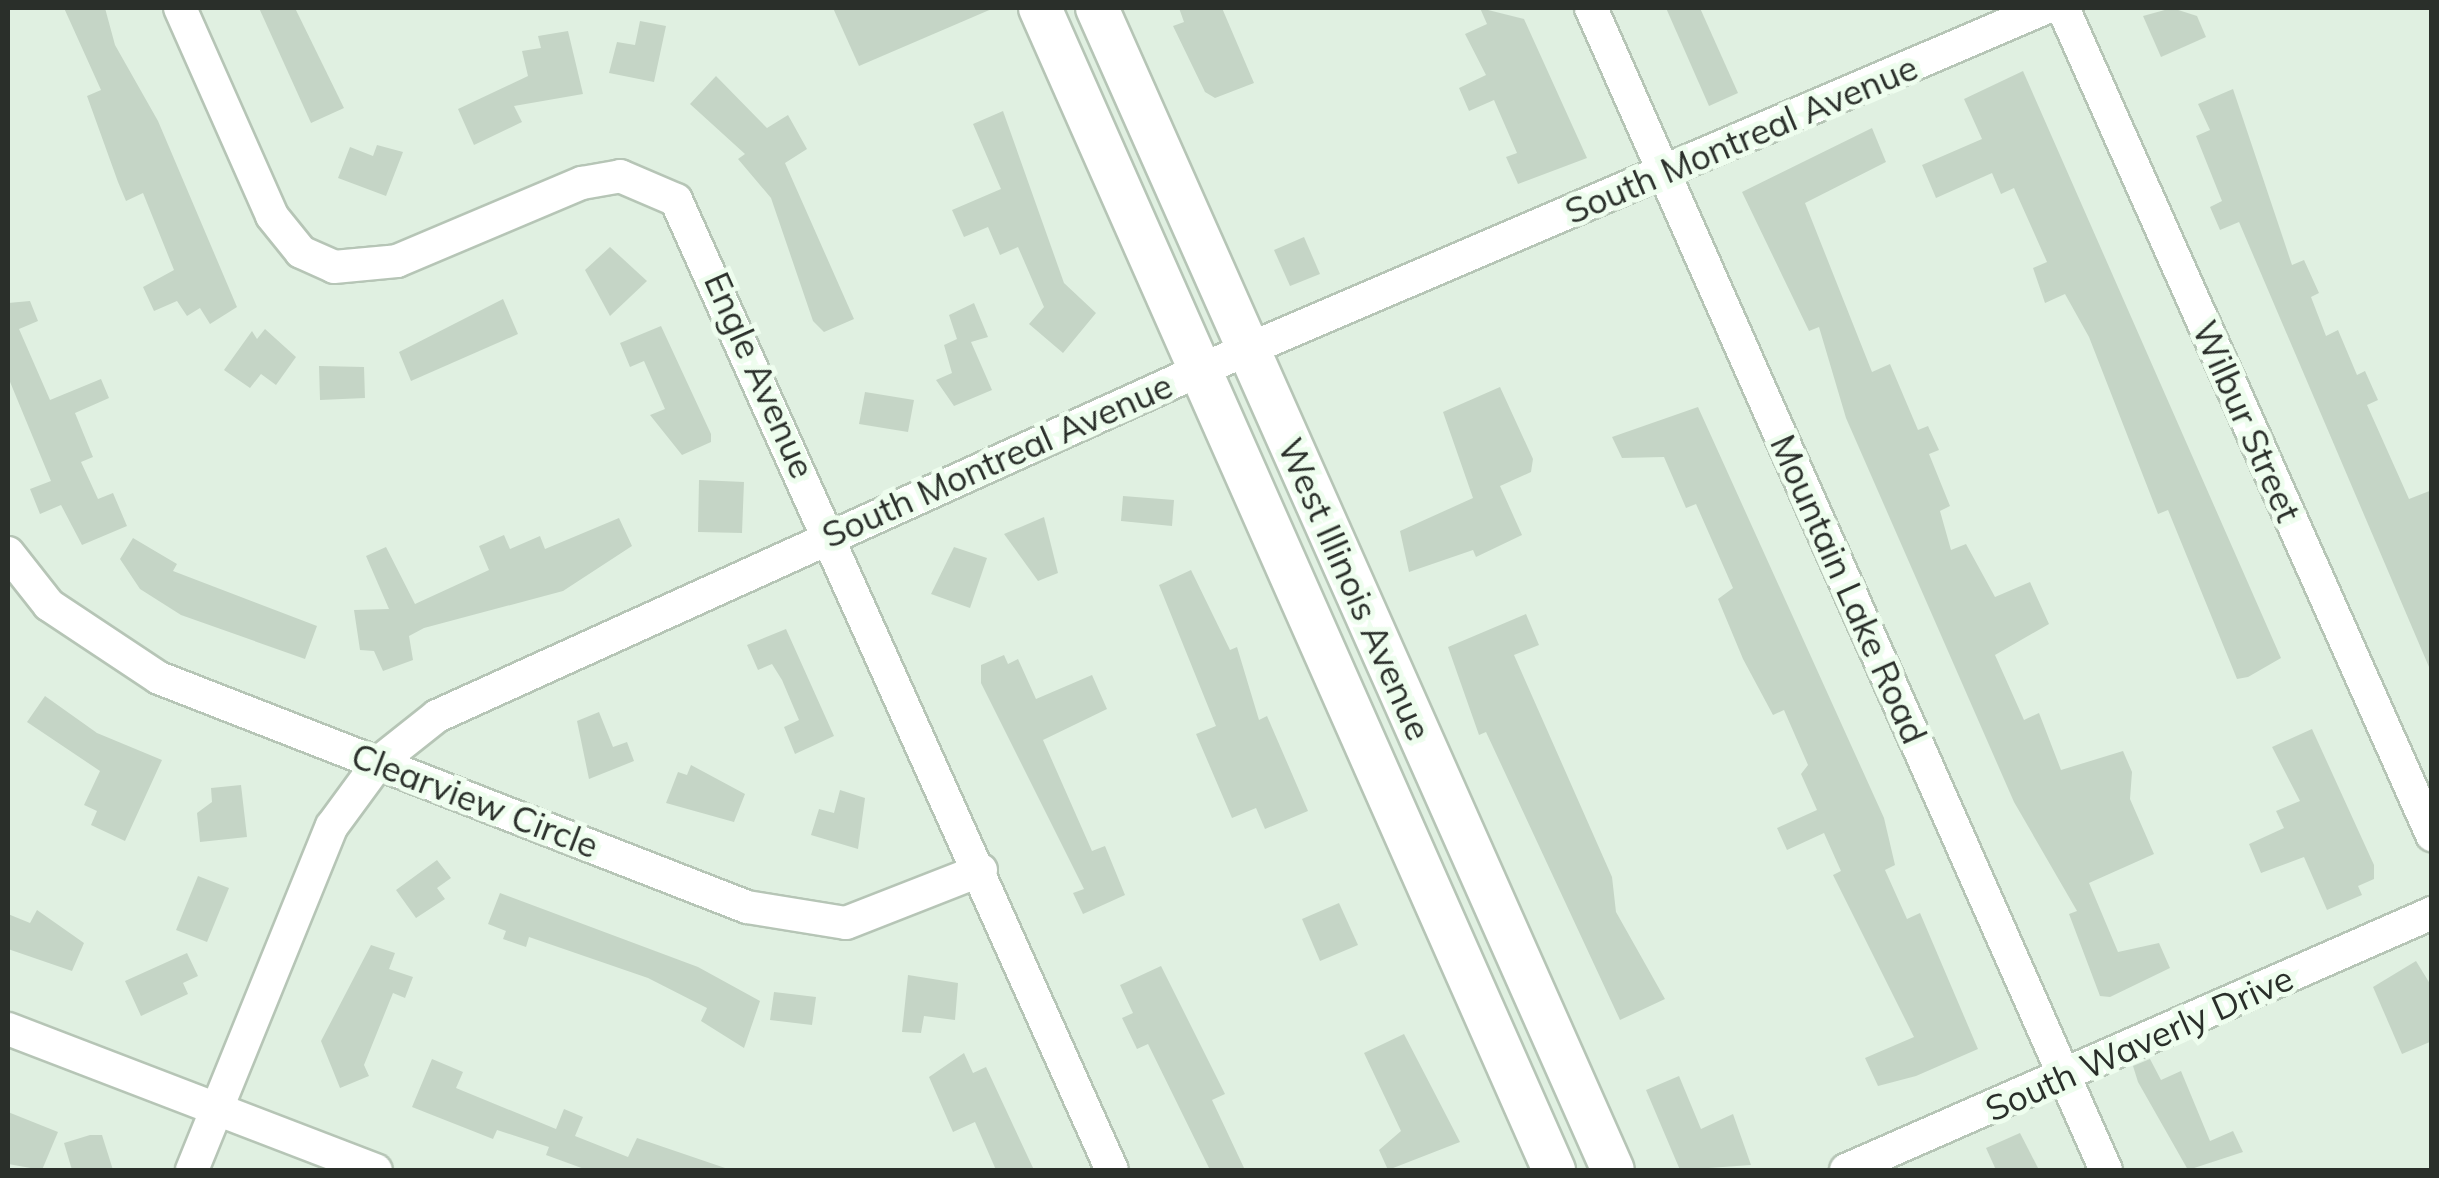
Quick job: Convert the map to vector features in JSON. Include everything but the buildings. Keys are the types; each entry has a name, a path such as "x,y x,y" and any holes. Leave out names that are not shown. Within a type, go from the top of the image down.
{"main road":[{"name":"West Illinois Avenue","path":"1040,8 1554,1170"},
{"name":"West Illinois Avenue","path":"1097,8 1613,1170"},
{"path":"1403,828 1452,806"}],"street":[{"name":"Engle Avenue","path":"180,8 272,216 301,252 334,267 397,261 602,179 648,182 676,200 831,534 1112,1170"},
{"name":"Mountain Lake Road","path":"1591,8 2106,1170"},
{"name":"South Montreal Avenue","path":"192,1170 298,894 379,762 492,684 1200,370 2045,8"},
{"name":"Wilbur Street","path":"2063,8 2432,834"},
{"name":"Clearview Circle","path":"8,553 102,648 379,762 797,921 846,923 981,870"},
{"name":"South Waverly Drive","path":"1846,1170 2432,913"},
{"path":"8,1028 376,1170"}]}
